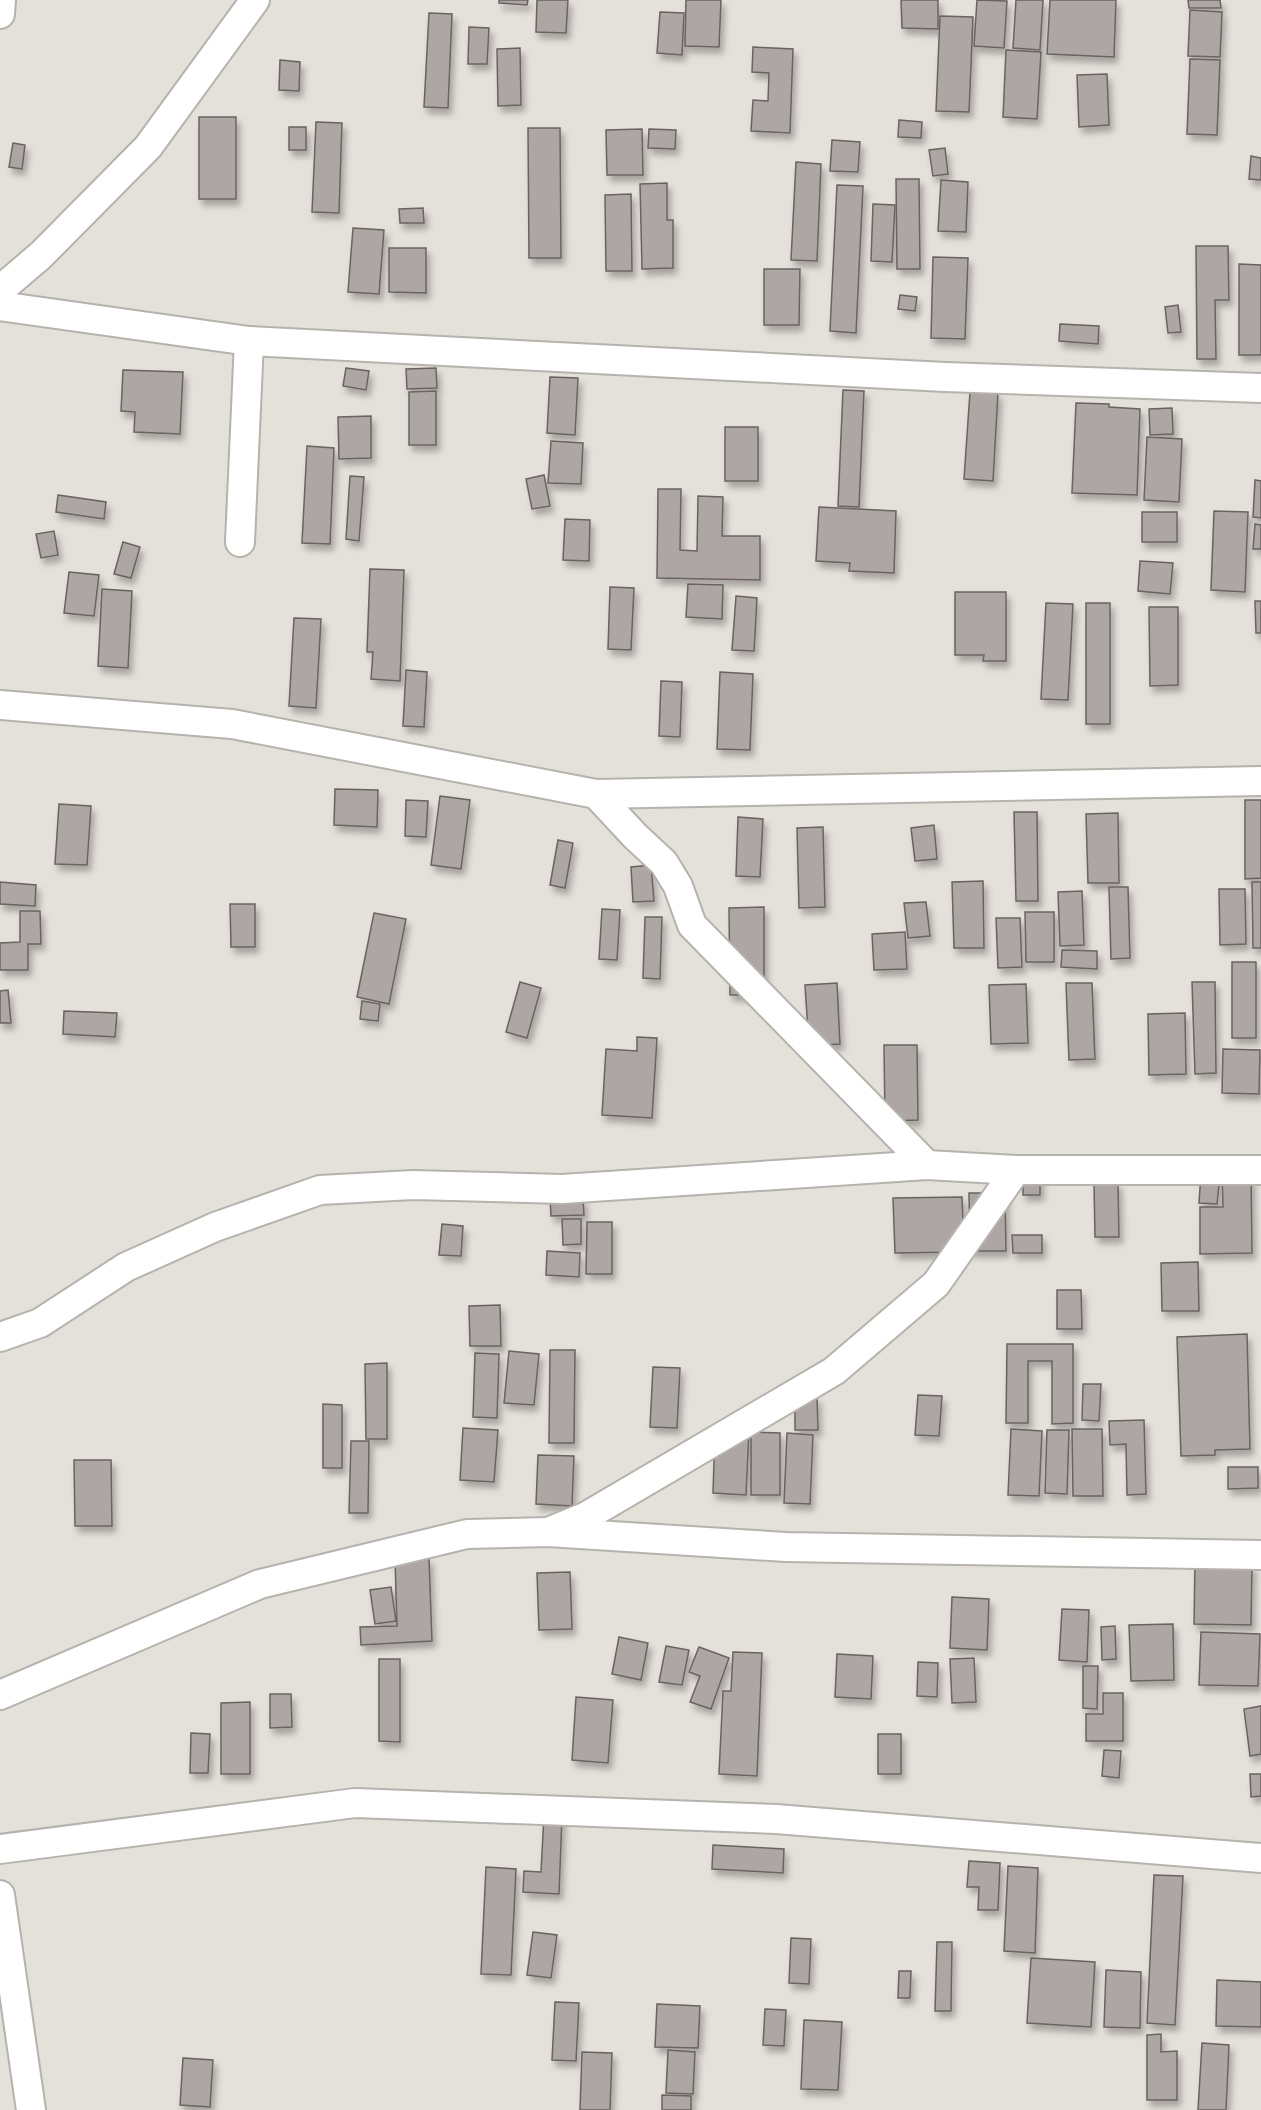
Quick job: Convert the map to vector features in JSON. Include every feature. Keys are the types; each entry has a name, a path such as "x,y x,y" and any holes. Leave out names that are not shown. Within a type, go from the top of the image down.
{"street":[{"path":"0,14 1,0"},
{"path":"0,290 41,255 148,147 255,0"},
{"path":"0,306 249,341 945,376 1261,388"},
{"path":"240,542 249,341"},
{"path":"0,705 232,724 596,794 1261,781"},
{"path":"596,794 664,863 678,886 692,925 927,1165"},
{"path":"0,1337 39,1323 126,1267 215,1227 320,1190 413,1185 562,1189 927,1165 1016,1170 1261,1170"},
{"path":"548,1532 585,1517 834,1371 936,1284 1016,1170"},
{"path":"0,1695 260,1584 467,1534 548,1532 786,1547 1261,1555"},
{"path":"0,1849 355,1803 776,1819 1261,1858"},
{"path":"0,1894 31,2110"}],"building":[{"path":"499,0 528,0 527,5 499,3"},
{"path":"537,0 568,0 566,33 536,32"},
{"path":"686,0 721,0 719,47 685,46"},
{"path":"901,0 938,0 938,29 902,28"},
{"path":"977,0 1007,1 1004,48 974,46"},
{"path":"1016,0 1043,0 1040,50 1013,48"},
{"path":"1050,0 1116,0 1114,57 1047,54"},
{"path":"1188,0 1220,0 1221,8 1189,8"},
{"path":"1190,10 1222,12 1220,57 1188,56"},
{"path":"660,12 684,13 682,55 657,53"},
{"path":"429,13 452,14 448,108 424,107"},
{"path":"940,16 973,17 969,112 936,111"},
{"path":"469,27 489,28 487,64 468,64"},
{"path":"753,47 793,49 790,133 751,131 753,100 768,101 769,73 752,72"},
{"path":"520,48 521,105 498,106 497,49"},
{"path":"1006,50 1041,52 1037,119 1003,117"},
{"path":"1190,59 1220,60 1217,135 1187,134"},
{"path":"280,60 300,62 299,91 279,90"},
{"path":"1107,74 1109,125 1079,127 1077,75"},
{"path":"199,117 236,117 236,199 199,199"},
{"path":"899,120 922,122 921,138 898,137"},
{"path":"316,122 342,123 339,213 312,212"},
{"path":"289,127 306,127 306,150 289,150"},
{"path":"528,128 560,128 561,258 529,258"},
{"path":"642,129 643,175 607,175 606,130"},
{"path":"649,129 676,130 675,149 648,148"},
{"path":"832,140 860,142 858,172 830,171"},
{"path":"13,143 25,145 22,169 9,167"},
{"path":"945,148 948,174 933,176 929,150"},
{"path":"1251,156 1261,158 1261,180 1249,179"},
{"path":"796,162 821,164 817,261 791,260"},
{"path":"896,179 919,179 920,269 897,269"},
{"path":"941,180 968,182 966,232 938,231"},
{"path":"667,183 667,220 673,220 673,268 642,269 640,184"},
{"path":"837,185 863,186 856,333 830,331"},
{"path":"631,194 632,271 606,271 605,195"},
{"path":"873,204 895,205 892,262 871,261"},
{"path":"423,208 424,223 400,223 399,209"},
{"path":"353,228 384,230 379,294 348,292"},
{"path":"1196,246 1228,246 1229,300 1215,300 1216,359 1197,359"},
{"path":"389,248 426,248 426,293 389,292"},
{"path":"933,257 968,258 965,339 931,338"},
{"path":"1239,264 1261,265 1261,355 1239,355"},
{"path":"764,269 800,269 799,325 764,325"},
{"path":"900,295 917,297 915,311 898,309"},
{"path":"1178,305 1181,332 1168,333 1165,307"},
{"path":"1060,324 1099,326 1098,344 1059,341"},
{"path":"346,368 369,371 366,390 343,386"},
{"path":"436,368 437,388 407,389 406,369"},
{"path":"123,370 183,372 180,434 134,432 135,412 121,411"},
{"path":"550,377 578,378 575,435 547,433"},
{"path":"843,390 864,391 859,507 838,506"},
{"path":"436,391 436,445 409,445 409,392"},
{"path":"970,392 998,393 993,481 964,479"},
{"path":"1076,403 1109,404 1109,407 1140,409 1137,495 1072,493"},
{"path":"1172,408 1173,434 1150,435 1149,409"},
{"path":"371,416 371,458 339,459 338,417"},
{"path":"725,427 758,427 758,481 725,481"},
{"path":"1147,437 1182,439 1179,502 1144,500"},
{"path":"551,441 583,443 581,484 548,483"},
{"path":"307,446 334,448 330,544 302,543"},
{"path":"544,475 550,506 532,509 526,479"},
{"path":"350,476 364,477 359,541 346,539"},
{"path":"1255,480 1261,481 1261,518 1253,517"},
{"path":"658,489 681,489 680,550 697,551 698,496 723,497 722,536 760,536 760,580 657,578"},
{"path":"58,495 106,502 104,519 56,512"},
{"path":"819,507 896,511 894,573 849,571 850,563 816,561"},
{"path":"1214,511 1248,512 1245,592 1211,590"},
{"path":"1142,512 1177,512 1177,542 1142,542"},
{"path":"565,519 590,520 589,561 563,560"},
{"path":"1255,524 1261,525 1261,549 1253,549"},
{"path":"54,531 58,555 41,558 36,534"},
{"path":"123,542 140,547 131,578 114,574"},
{"path":"1140,561 1173,563 1170,594 1138,591"},
{"path":"370,569 404,570 400,681 371,679 373,652 367,652"},
{"path":"69,572 99,575 94,616 64,613"},
{"path":"688,584 723,585 722,619 686,617"},
{"path":"610,587 634,588 631,650 608,649"},
{"path":"102,589 132,591 128,668 98,666"},
{"path":"955,592 1006,592 1006,661 983,661 984,655 955,655"},
{"path":"736,596 757,598 754,651 732,650"},
{"path":"1255,601 1261,601 1261,633 1256,633"},
{"path":"1046,603 1073,604 1068,700 1041,699"},
{"path":"1086,603 1110,603 1110,724 1086,724"},
{"path":"1149,607 1178,607 1178,685 1150,686"},
{"path":"294,618 321,619 316,708 289,706"},
{"path":"406,670 427,672 424,727 403,726"},
{"path":"720,672 753,674 750,750 717,749"},
{"path":"661,681 682,682 680,737 659,736"},
{"path":"335,789 378,790 377,827 334,825"},
{"path":"440,796 470,800 461,869 431,865"},
{"path":"406,800 428,801 426,837 405,836"},
{"path":"1245,800 1261,800 1261,878 1245,879"},
{"path":"59,804 91,806 87,865 55,864"},
{"path":"1014,812 1037,812 1038,901 1016,901"},
{"path":"1118,813 1119,883 1088,883 1086,814"},
{"path":"738,817 763,819 760,877 736,876"},
{"path":"934,825 937,859 915,861 911,828"},
{"path":"823,827 825,907 799,908 797,828"},
{"path":"558,840 573,843 565,888 550,885"},
{"path":"651,865 654,901 633,902 631,867"},
{"path":"983,881 984,948 954,948 952,882"},
{"path":"0,882 36,885 35,906 0,904"},
{"path":"1252,882 1261,882 1261,948 1253,948"},
{"path":"1109,887 1128,887 1130,958 1111,959"},
{"path":"1219,889 1245,889 1246,944 1220,945"},
{"path":"1082,891 1084,945 1060,946 1058,892"},
{"path":"926,902 930,936 908,938 904,903"},
{"path":"230,904 255,904 255,947 231,947"},
{"path":"764,907 764,995 730,995 729,908"},
{"path":"602,909 620,910 617,960 599,959"},
{"path":"20,911 40,911 41,944 28,944 28,970 0,970 0,943 20,942"},
{"path":"1025,912 1054,912 1054,962 1026,962"},
{"path":"374,913 406,919 389,1004 357,997"},
{"path":"645,917 662,917 660,979 643,978"},
{"path":"996,918 1020,918 1022,967 998,968"},
{"path":"905,932 907,969 874,970 872,934"},
{"path":"1062,950 1097,951 1097,969 1061,967"},
{"path":"1232,962 1256,962 1256,1038 1232,1038"},
{"path":"520,982 541,988 527,1038 506,1032"},
{"path":"1192,982 1215,982 1216,1073 1195,1074"},
{"path":"837,983 840,1044 809,1046 805,985"},
{"path":"1066,983 1092,983 1095,1059 1069,1060"},
{"path":"1026,984 1028,1043 991,1044 989,985"},
{"path":"8,990 11,1023 0,1023 0,991"},
{"path":"362,1001 380,1004 378,1021 360,1019"},
{"path":"64,1011 117,1013 115,1037 63,1034"},
{"path":"1185,1013 1186,1074 1149,1075 1148,1014"},
{"path":"637,1037 657,1038 652,1118 602,1115 606,1049 637,1051"},
{"path":"884,1045 917,1045 918,1120 885,1121"},
{"path":"1223,1049 1260,1050 1259,1094 1222,1093"},
{"path":"1251,1171 1252,1253 1200,1254 1200,1207 1223,1207 1222,1172"},
{"path":"1201,1173 1220,1175 1217,1204 1199,1203"},
{"path":"1023,1174 1040,1174 1040,1195 1023,1195"},
{"path":"1094,1183 1118,1183 1119,1237 1095,1237"},
{"path":"969,1193 1005,1193 1006,1251 970,1251"},
{"path":"962,1197 964,1252 895,1253 893,1198"},
{"path":"550,1198 583,1198 584,1215 551,1216"},
{"path":"562,1219 581,1219 581,1244 563,1245"},
{"path":"587,1222 612,1222 612,1274 586,1274"},
{"path":"442,1224 463,1226 461,1256 439,1255"},
{"path":"1012,1235 1042,1235 1042,1253 1013,1253"},
{"path":"547,1251 580,1253 579,1277 546,1275"},
{"path":"1198,1262 1199,1311 1162,1311 1161,1263"},
{"path":"1057,1290 1081,1290 1082,1329 1057,1329"},
{"path":"500,1305 501,1346 470,1346 469,1306"},
{"path":"1247,1334 1250,1449 1215,1450 1215,1455 1181,1456 1177,1337"},
{"path":"1007,1344 1073,1344 1073,1423 1052,1424 1052,1361 1028,1361 1028,1423 1006,1423"},
{"path":"550,1350 575,1350 574,1443 549,1443"},
{"path":"509,1351 539,1354 534,1405 504,1403"},
{"path":"475,1353 499,1354 497,1418 473,1417"},
{"path":"387,1363 387,1439 366,1439 365,1364"},
{"path":"653,1367 680,1368 677,1428 650,1427"},
{"path":"1083,1384 1101,1384 1099,1421 1082,1420"},
{"path":"918,1395 942,1396 939,1436 915,1435"},
{"path":"817,1397 818,1430 795,1430 795,1398"},
{"path":"323,1404 342,1405 342,1468 323,1468"},
{"path":"1144,1420 1146,1494 1127,1495 1126,1444 1110,1445 1109,1421"},
{"path":"463,1428 498,1430 494,1482 460,1480"},
{"path":"1011,1429 1042,1431 1039,1496 1008,1495"},
{"path":"1072,1429 1102,1429 1103,1496 1073,1496"},
{"path":"715,1430 749,1431 746,1495 713,1493"},
{"path":"1047,1430 1069,1430 1067,1494 1045,1493"},
{"path":"751,1432 780,1433 780,1495 751,1495"},
{"path":"787,1433 813,1435 810,1504 784,1503"},
{"path":"351,1441 369,1441 368,1513 349,1513"},
{"path":"538,1455 574,1456 572,1506 536,1504"},
{"path":"74,1460 111,1460 112,1526 75,1526"},
{"path":"1228,1467 1258,1467 1258,1488 1228,1489"},
{"path":"429,1558 432,1641 361,1645 360,1627 397,1626 395,1559"},
{"path":"1195,1564 1252,1565 1251,1625 1194,1624"},
{"path":"570,1572 572,1629 539,1630 537,1573"},
{"path":"391,1587 396,1621 375,1624 370,1590"},
{"path":"952,1597 989,1599 987,1650 950,1648"},
{"path":"1062,1609 1089,1610 1087,1662 1059,1660"},
{"path":"1173,1624 1174,1680 1131,1681 1129,1625"},
{"path":"1115,1626 1116,1659 1102,1660 1101,1627"},
{"path":"1201,1632 1260,1634 1258,1686 1199,1685"},
{"path":"619,1637 648,1643 641,1680 612,1674"},
{"path":"666,1646 689,1650 682,1685 659,1682"},
{"path":"699,1647 729,1658 711,1709 690,1702 700,1676 689,1672"},
{"path":"733,1652 762,1653 757,1776 719,1774 723,1691 731,1691"},
{"path":"837,1654 873,1656 871,1699 835,1697"},
{"path":"974,1658 976,1702 952,1703 950,1659"},
{"path":"379,1659 400,1659 400,1742 379,1741"},
{"path":"918,1662 938,1663 937,1697 917,1696"},
{"path":"1083,1666 1098,1666 1097,1709 1083,1708"},
{"path":"1103,1693 1123,1693 1123,1741 1086,1741 1086,1714 1103,1714"},
{"path":"270,1694 291,1694 292,1727 270,1728"},
{"path":"576,1697 613,1700 608,1763 572,1760"},
{"path":"250,1702 250,1774 221,1774 221,1703"},
{"path":"1261,1706 1261,1754 1250,1756 1244,1709"},
{"path":"191,1733 210,1734 208,1773 190,1773"},
{"path":"878,1734 901,1734 901,1774 878,1774"},
{"path":"1104,1750 1121,1751 1119,1778 1102,1776"},
{"path":"1250,1774 1261,1774 1261,1796 1251,1797"},
{"path":"544,1815 562,1816 559,1894 523,1892 524,1871 541,1872"},
{"path":"713,1845 784,1849 783,1873 712,1869"},
{"path":"969,1861 1000,1863 998,1910 978,1910 979,1887 967,1887"},
{"path":"1008,1866 1038,1868 1035,1953 1004,1951"},
{"path":"486,1867 516,1869 511,1975 481,1974"},
{"path":"1154,1875 1183,1876 1175,2025 1147,2023"},
{"path":"533,1932 557,1935 551,1978 527,1975"},
{"path":"791,1938 811,1939 809,1984 789,1983"},
{"path":"937,1942 952,1942 951,2011 935,2011"},
{"path":"1031,1958 1095,1962 1091,2027 1027,2023"},
{"path":"1106,1970 1141,1972 1140,2028 1104,2027"},
{"path":"899,1971 911,1971 910,1998 898,1998"},
{"path":"1217,1980 1261,1982 1261,2027 1216,2026"},
{"path":"555,2002 579,2003 576,2061 552,2060"},
{"path":"657,2004 700,2006 698,2048 655,2047"},
{"path":"765,2009 786,2010 784,2046 763,2045"},
{"path":"804,2020 842,2022 838,2090 801,2089"},
{"path":"1161,2034 1161,2052 1177,2051 1177,2100 1147,2100 1147,2035"},
{"path":"1202,2043 1229,2045 1226,2110 1198,2110"},
{"path":"668,2050 695,2052 693,2094 666,2093"},
{"path":"582,2052 612,2053 610,2110 580,2110"},
{"path":"183,2058 213,2060 210,2107 180,2105"},
{"path":"662,2095 691,2096 691,2110 662,2110"}]}
